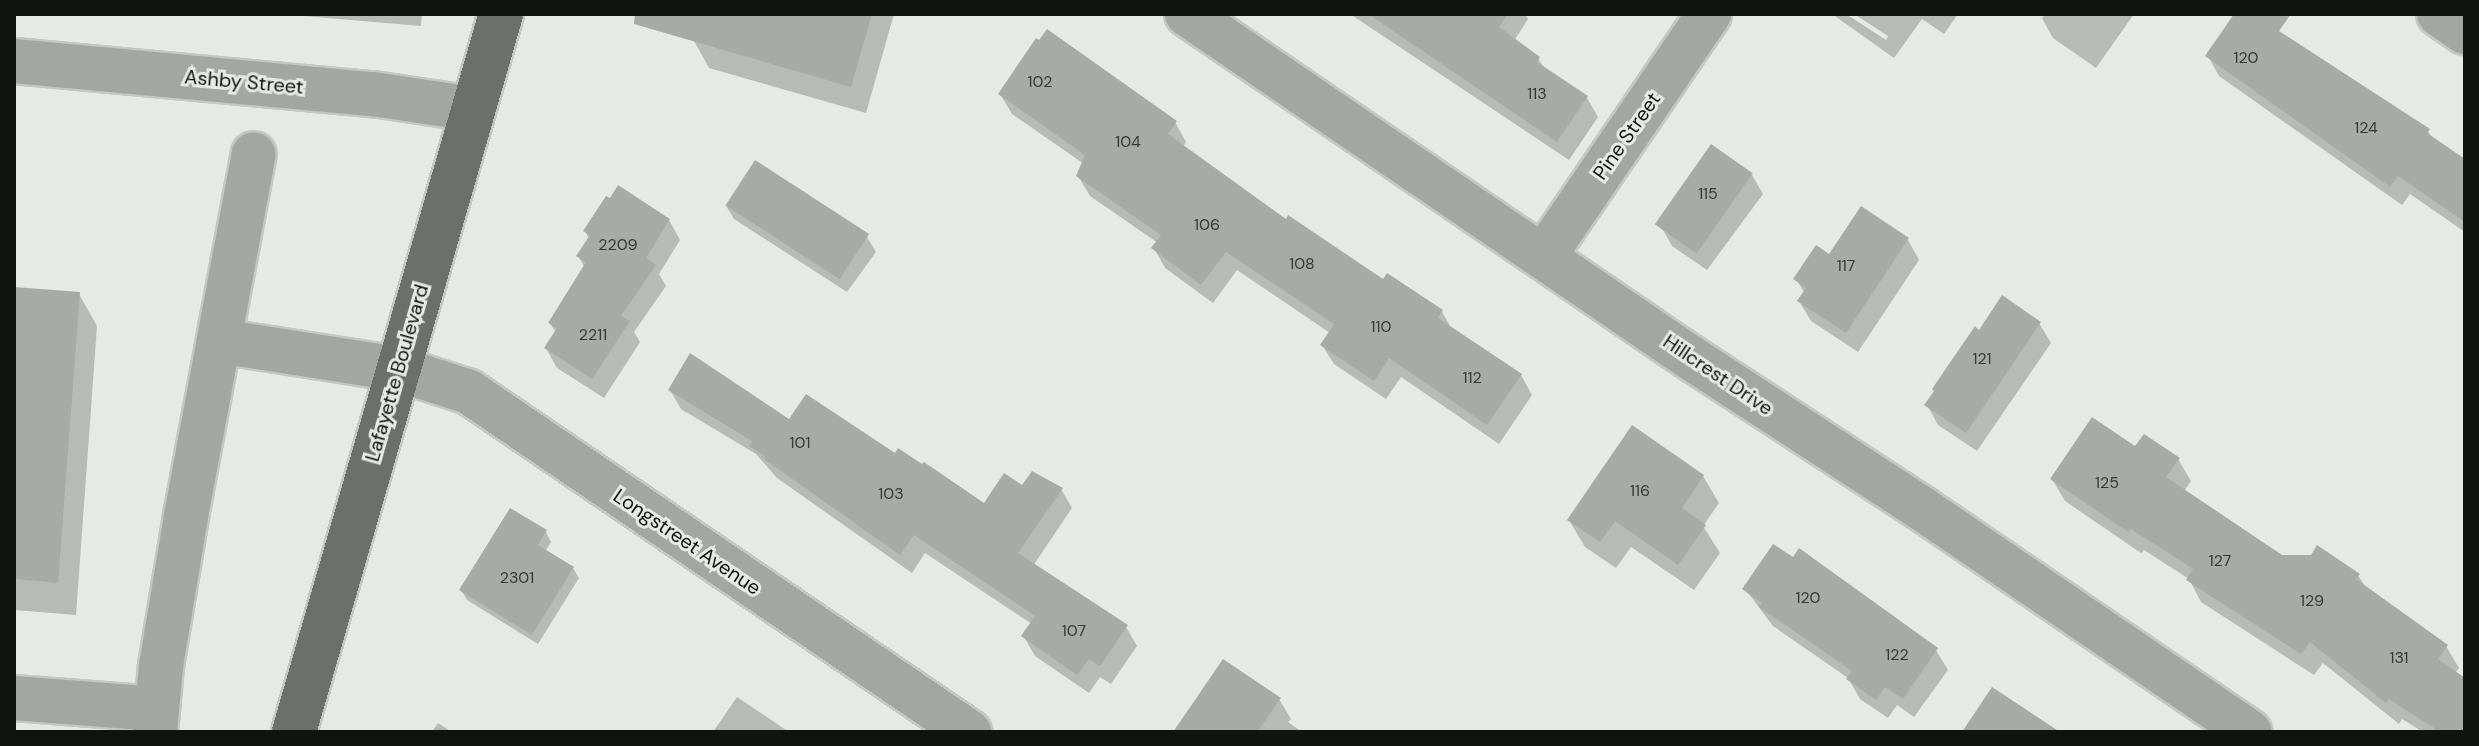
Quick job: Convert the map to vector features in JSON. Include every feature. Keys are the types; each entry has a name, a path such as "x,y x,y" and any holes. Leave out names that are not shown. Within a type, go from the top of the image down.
{"main road":[{"name":"Lafayette Boulevard","path":"294,732 501,14"}],"street":[{"name":"Hillcrest Drive","path":"1187,14 2250,732"},
{"name":"Pine Street","path":"1544,256 1709,14"},
{"path":"2439,14 2465,32"},
{"name":"Ashby Street","path":"14,61 373,94 473,109"},
{"path":"14,698 156,720 186,516 254,154"},
{"name":"Longstreet Avenue","path":"219,341 398,369 469,392 969,732"}],"building":[{"path":"635,14 872,14 851,87 634,24"},
{"path":"1368,14 1508,14 1499,27 1540,57 1537,62 1588,96 1557,142"},
{"path":"2234,14 2291,14 2279,31 2430,129 2427,133 2465,159 2465,222 2398,176 2390,187 2205,56"},
{"path":"1047,29 1177,121 1168,134 1286,219 1288,215 1383,279 1387,273 1443,310 1438,318 1522,374 1487,425 1389,358 1374,381 1320,345 1334,324 1226,252 1201,285 1151,248 1161,235 1076,176 1085,155 998,94 1036,38 1039,40"},
{"path":"1711,144 1753,173 1697,254 1655,224"},
{"path":"755,160 869,234 840,279 726,205"},
{"path":"618,185 670,219 646,258 656,265 621,316 630,321 592,379 544,348 557,328 548,323 586,262 576,256 590,235 583,231 606,196 610,198"},
{"path":"1861,206 1909,238 1846,333 1797,301 1806,288 1793,279 1816,245 1829,254"},
{"path":"14,287 80,292 58,583 14,579"},
{"path":"2002,295 2041,322 1966,433 1924,405 1975,326 1979,330"},
{"path":"690,353 789,419 806,394 895,453 898,448 922,464 924,462 984,503 1004,473 1022,485 1032,471 1063,488 1018,553 1128,625 1100,666 1089,659 1077,675 1021,636 1035,616 914,535 900,555 764,459 765,456 749,446 752,441 668,390"},
{"path":"2092,417 2135,446 2144,434 2180,458 2166,477 2282,555 2311,555 2317,545 2360,574 2356,579 2448,645 2438,659 2465,678 2465,732 2440,732 2389,699 2386,703 2310,642 2301,654 2186,580 2193,569 2131,529 2128,532 2050,479"},
{"path":"1632,425 1704,475 1682,508 1706,525 1678,565 1615,521 1600,542 1567,520"},
{"path":"510,508 547,530 538,545 574,567 532,635 459,590"},
{"path":"1773,544 1793,557 1799,548 1938,648 1903,699 1885,687 1876,700 1846,679 1852,671 1759,607 1762,603 1742,589"},
{"path":"1223,659 1281,698 1257,732 1173,732"},
{"path":"1992,687 2060,732 1962,732"}]}
